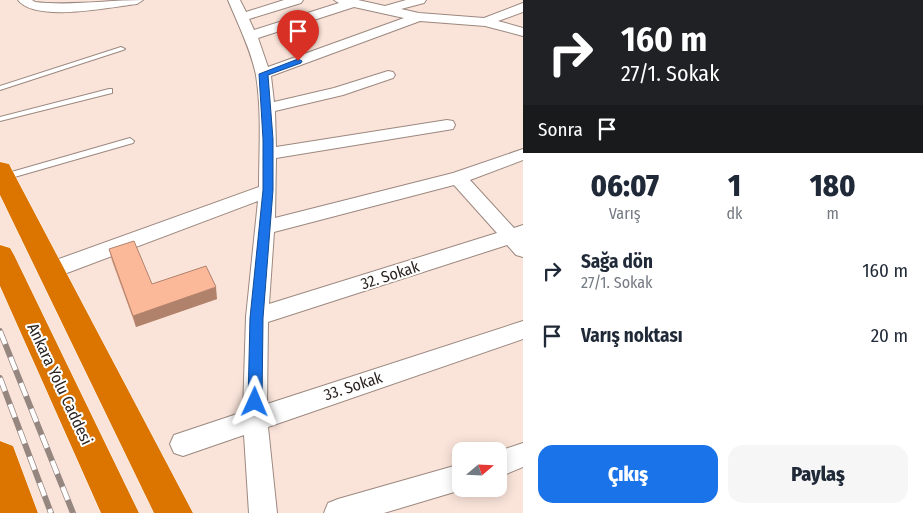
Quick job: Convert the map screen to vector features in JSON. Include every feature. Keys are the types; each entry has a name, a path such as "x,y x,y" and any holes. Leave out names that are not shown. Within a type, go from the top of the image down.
{"highway":[{"path":"2,173 174,513"},
{"name":"Ankara Yolu Caddesi","path":"0,255 120,513"},
{"path":"0,458 19,513"}],"street":[{"path":"24,0 31,6 64,9 137,0"},
{"path":"263,513 255,419 256,318 268,190 267,108 263,74 250,36 238,9 297,0"},
{"path":"385,10 420,0"},
{"path":"250,36 346,2 419,17 485,22 523,32"},
{"path":"485,22 523,7"},
{"path":"263,74 419,17"},
{"path":"267,108 338,92 388,75"},
{"path":"269,154 447,125"},
{"path":"266,226 458,178 523,154"},
{"path":"458,178 519,240"},
{"path":"52,270 268,190"},
{"name":"32. Sokak","path":"256,318 519,240"},
{"name":"33. Sokak","path":"183,444 523,330"},
{"path":"508,461 523,455"},
{"path":"338,513 452,480"}],"lane":[{"path":"0,88 121,50"},
{"path":"0,119 109,91"},
{"path":"2,173 130,140"}],"building":[{"path":"134,241 152,284 206,266 216,287 133,316 109,249"}],"railway":[{"path":"0,331 73,513"},
{"path":"0,378 51,513"}],"route":[{"path":"255,402 256,318 266,226 269,154 263,74 298,61"}]}
